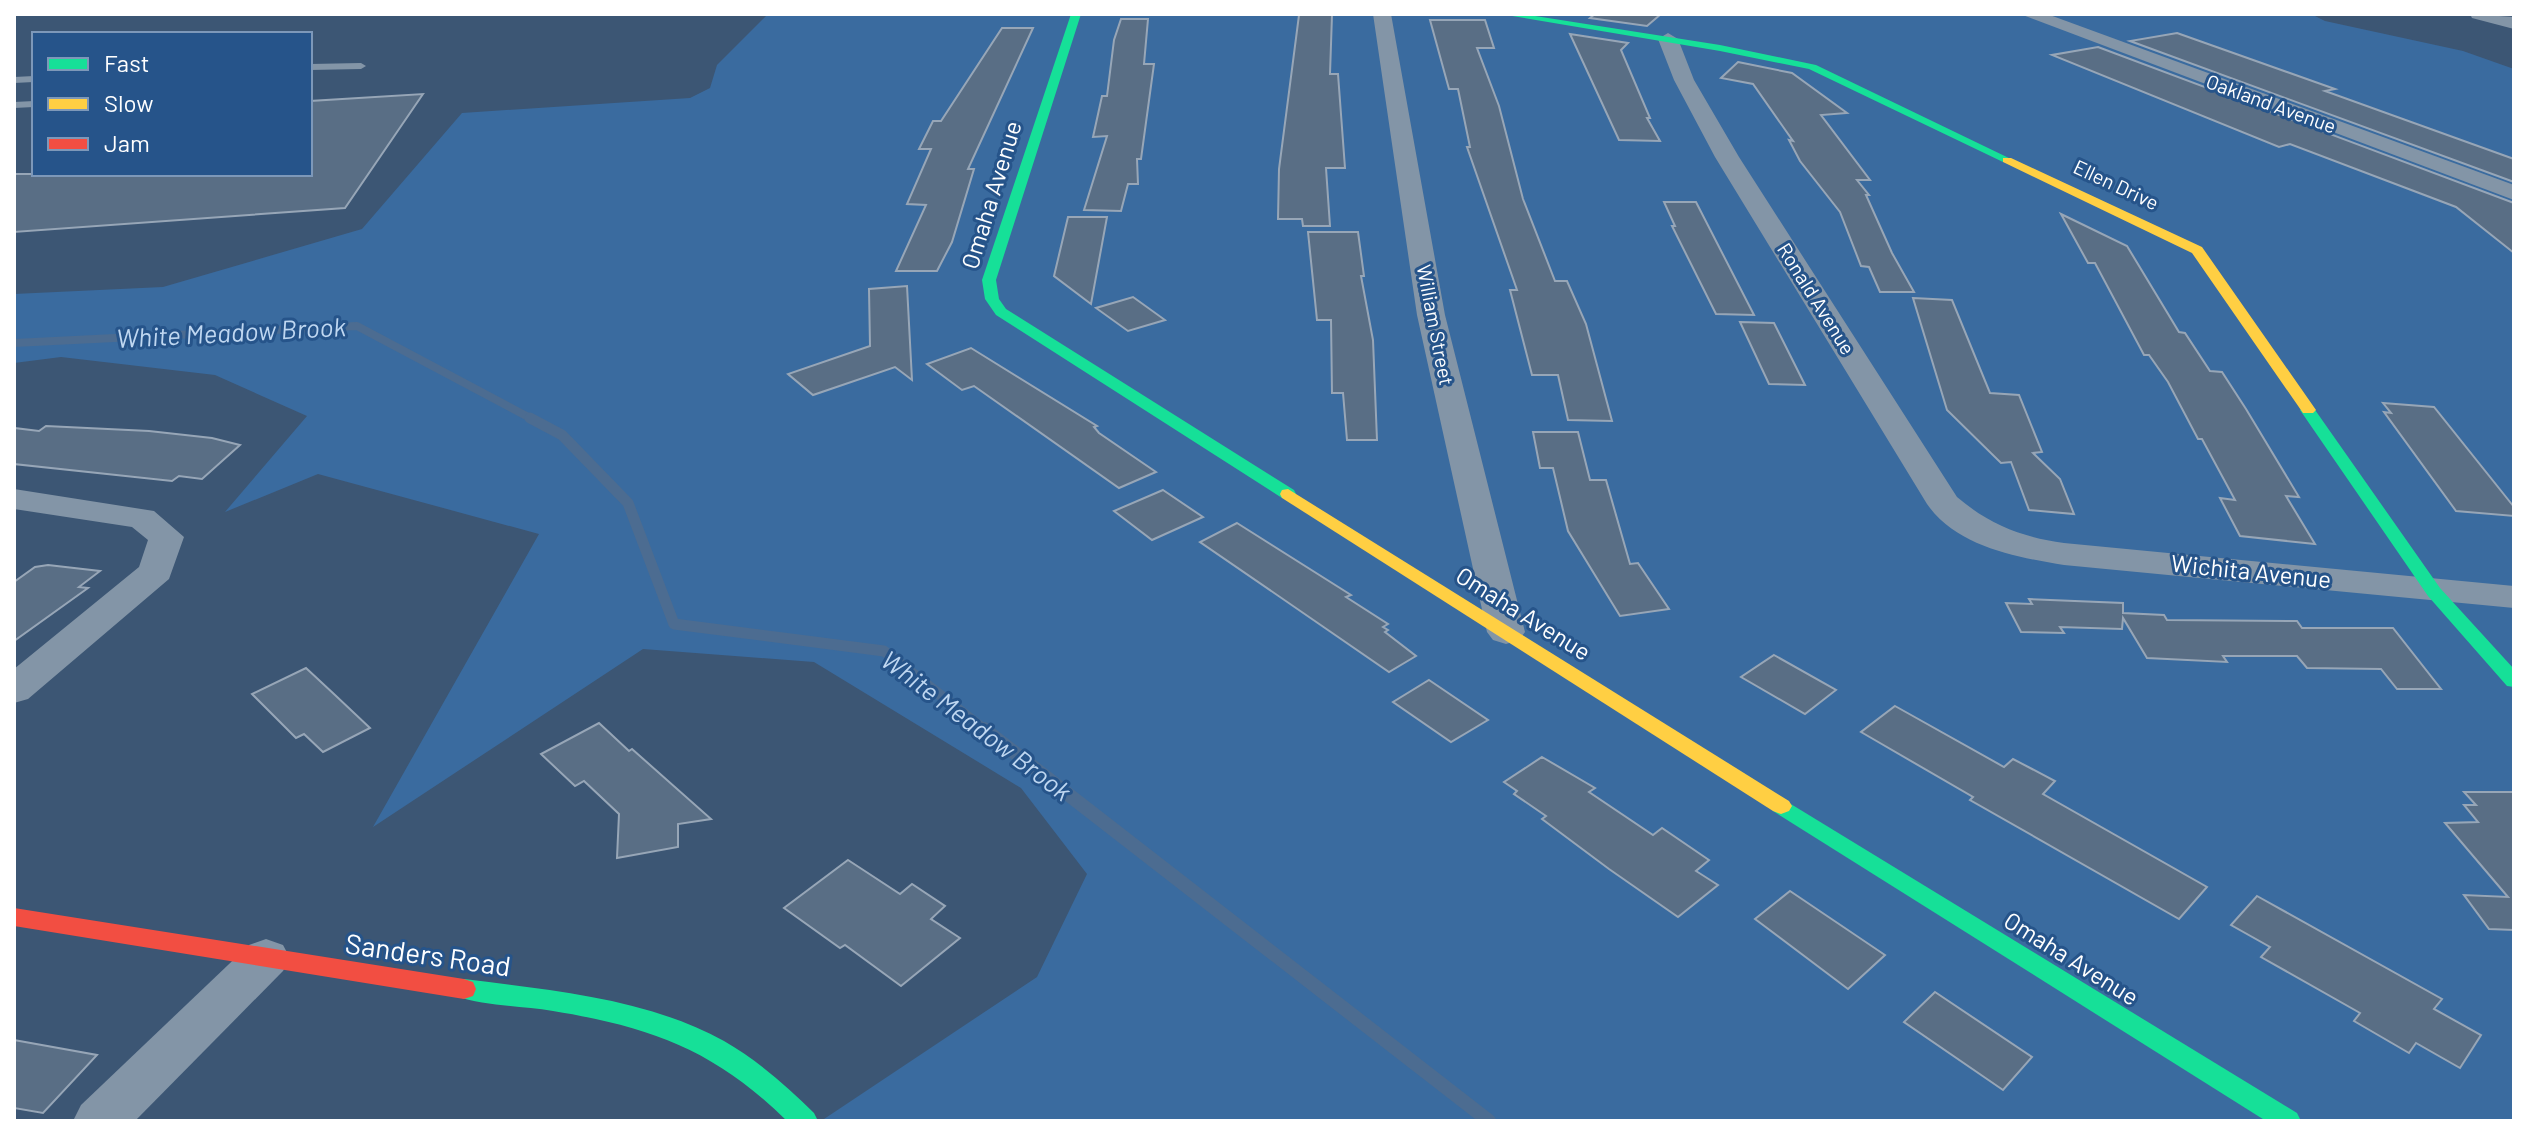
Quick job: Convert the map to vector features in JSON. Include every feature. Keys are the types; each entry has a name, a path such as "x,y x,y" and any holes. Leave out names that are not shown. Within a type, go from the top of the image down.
{"street":[{"name":"Omaha Avenue","path":"1076,14 989,280 992,299 1001,312 1970,926 2288,1121"},
{"name":"William Street","path":"1382,14 1431,315 1506,632"},
{"name":"Ellen Drive","path":"1505,14 1668,39 1812,67 2197,250 2434,592 2514,681"},
{"name":"Oakland Avenue","path":"2029,14 2514,193"},
{"path":"2479,14 2514,23"},
{"name":"Ronald Avenue","path":"1668,39 1684,80 1727,157 1944,504 1968,526 1990,537"},
{"path":"14,499 142,518 166,537 156,571 14,690"},
{"name":"Wichita Avenue","path":"1990,537 2007,545 2064,554 2434,592 2514,597"},
{"name":"Sanders Road","path":"14,917 403,981 557,1001 653,1025 699,1041 777,1093 805,1121"},
{"path":"100,1121 266,958"}],"lane":[{"path":"312,67 361,66"}],"shaded area":[{"path":"768,14 2311,14 2325,21 2463,51 2514,69 2514,1121 821,1121 1037,977 1087,874 1021,788 814,662 643,649 373,827 539,534 318,474 225,512 307,416 215,375 61,357 14,363 14,294 163,287 362,229 462,113 690,98 710,88 717,65"}],"building":[{"path":"1595,14 1661,14 1647,26 1590,18"},
{"path":"1299,15 1332,15 1330,74 1338,74 1345,168 1326,168 1330,226 1303,226 1302,219 1278,219 1279,169"},
{"path":"1121,19 1148,19 1144,64 1154,64 1141,159 1137,159 1138,184 1128,184 1121,211 1084,210 1107,136 1093,137 1102,96 1107,96 1114,40"},
{"path":"1430,20 1485,20 1494,48 1477,48 1499,106 1523,199 1555,281 1567,281 1586,324 1612,421 1568,420 1558,375 1532,375 1510,290 1517,290 1467,147 1470,147 1458,89 1449,89"},
{"path":"1002,28 1033,28 968,169 974,169 952,242 937,271 896,271 926,205 907,204 931,149 919,149 933,121 941,121"},
{"path":"2177,33 2335,89 2325,91 2514,159 2514,182 2130,41"},
{"path":"1570,34 1628,43 1621,50 1650,118 1647,118 1660,141 1619,140"},
{"path":"2098,47 2514,203 2514,253 2456,207 2290,144 2279,147 2052,55"},
{"path":"1738,62 1792,73 1847,113 1821,115 1870,180 1857,180 1869,195 1866,195 1892,253 1914,292 1880,292 1869,267 1861,266 1840,212 1800,161 1789,140 1793,141 1753,84 1721,78"},
{"path":"423,94 345,208 14,232 14,174 312,176 312,101"},
{"path":"1664,202 1696,202 1754,315 1716,314 1672,226 1675,226"},
{"path":"2061,214 2127,246 2179,332 2185,333 2210,371 2222,372 2246,409 2299,497 2286,496 2315,544 2240,536 2220,498 2235,500 2202,439 2198,439 2168,382 2149,355 2144,355 2095,263 2088,263"},
{"path":"1068,217 1107,217 1091,304 1054,276"},
{"path":"1308,232 1358,232 1364,276 1361,276 1373,340 1377,440 1347,440 1343,393 1332,393 1331,320 1317,320"},
{"path":"907,286 912,380 895,367 813,395 788,374 870,346 869,289"},
{"path":"1133,297 1165,320 1128,331 1096,308"},
{"path":"1913,298 1952,300 1990,393 2019,395 2042,452 2033,453 2060,479 2074,514 2029,510 2011,462 2001,463 1947,410"},
{"path":"1740,322 1774,323 1805,385 1769,384"},
{"path":"971,348 1097,426 1094,427 1099,433 1156,472 1119,488 974,386 962,390 927,364"},
{"path":"2383,403 2434,407 2514,507 2514,516 2456,511 2384,412 2391,413"},
{"path":"46,426 149,431 212,438 240,445 202,479 179,476 172,481 14,464 14,428 39,431"},
{"path":"1533,432 1578,432 1590,480 1606,480 1630,564 1638,563 1669,609 1620,616 1568,531 1553,468 1540,468"},
{"path":"1163,490 1203,517 1152,540 1114,511"},
{"path":"1237,523 1351,595 1346,597 1388,624 1383,627 1388,630 1385,632 1416,656 1389,672 1200,542"},
{"path":"48,565 100,571 79,587 88,588 14,641 14,582 35,567"},
{"path":"2029,599 2123,603 2123,613 2164,615 2167,620 2297,621 2302,628 2393,628 2441,689 2397,689 2381,669 2307,668 2297,656 2223,656 2227,662 2147,658 2123,618 2122,629 2060,627 2064,633 2021,632 2006,603 2032,604"},
{"path":"1774,655 1836,690 1805,714 1741,677"},
{"path":"306,668 370,728 323,752 304,734 296,738 252,694"},
{"path":"1429,680 1488,720 1451,742 1393,702"},
{"path":"1895,706 2004,767 2013,759 2055,781 2043,794 2207,887 2179,919 1970,800 1973,797 1861,732"},
{"path":"599,723 711,819 678,824 678,847 617,858 619,814 584,781 575,786 541,754"},
{"path":"1542,757 1595,788 1589,792 1653,835 1662,828 1709,860 1696,871 1718,885 1678,917 1609,869 1542,819 1546,816 1514,794 1517,791 1504,782"},
{"path":"2464,792 2514,792 2514,930 2489,929 2464,895 2508,897 2445,823 2478,822 2464,805 2476,805"},
{"path":"848,860 900,894 912,884 945,906 931,919 960,938 901,986 845,945 840,948 784,908"},
{"path":"1790,891 1885,955 1848,989 1755,919"},
{"path":"2257,896 2442,999 2434,1009 2481,1035 2460,1068 2416,1043 2409,1053 2354,1021 2360,1013 2261,957 2270,947 2231,925"},
{"path":"1935,992 2032,1057 2003,1090 1904,1022"},
{"path":"14,1040 97,1055 43,1113 14,1108"}],"waterway":[{"name":"White Meadow Brook","path":"14,343 357,326 534,420"},
{"name":"White Meadow Brook","path":"530,418 562,435 628,503 674,624 884,651 986,731"},
{"name":"White Meadow Brook","path":"984,729 1489,1121"}],"traffic: fast":[{"path":"1076,14 989,280 992,299 1001,312 1288,494"},
{"path":"1505,14 1720,48 1812,67 2007,160"},
{"path":"2308,410 2434,592 2514,681"},
{"path":"1781,806 2288,1121"},
{"path":"464,989 583,1006 670,1029 712,1047 741,1066 805,1121"}],"traffic: slow":[{"path":"2007,160 2197,250 2308,410"},
{"path":"1288,494 1781,806"}],"traffic: jam":[{"path":"14,917 464,989"}]}
